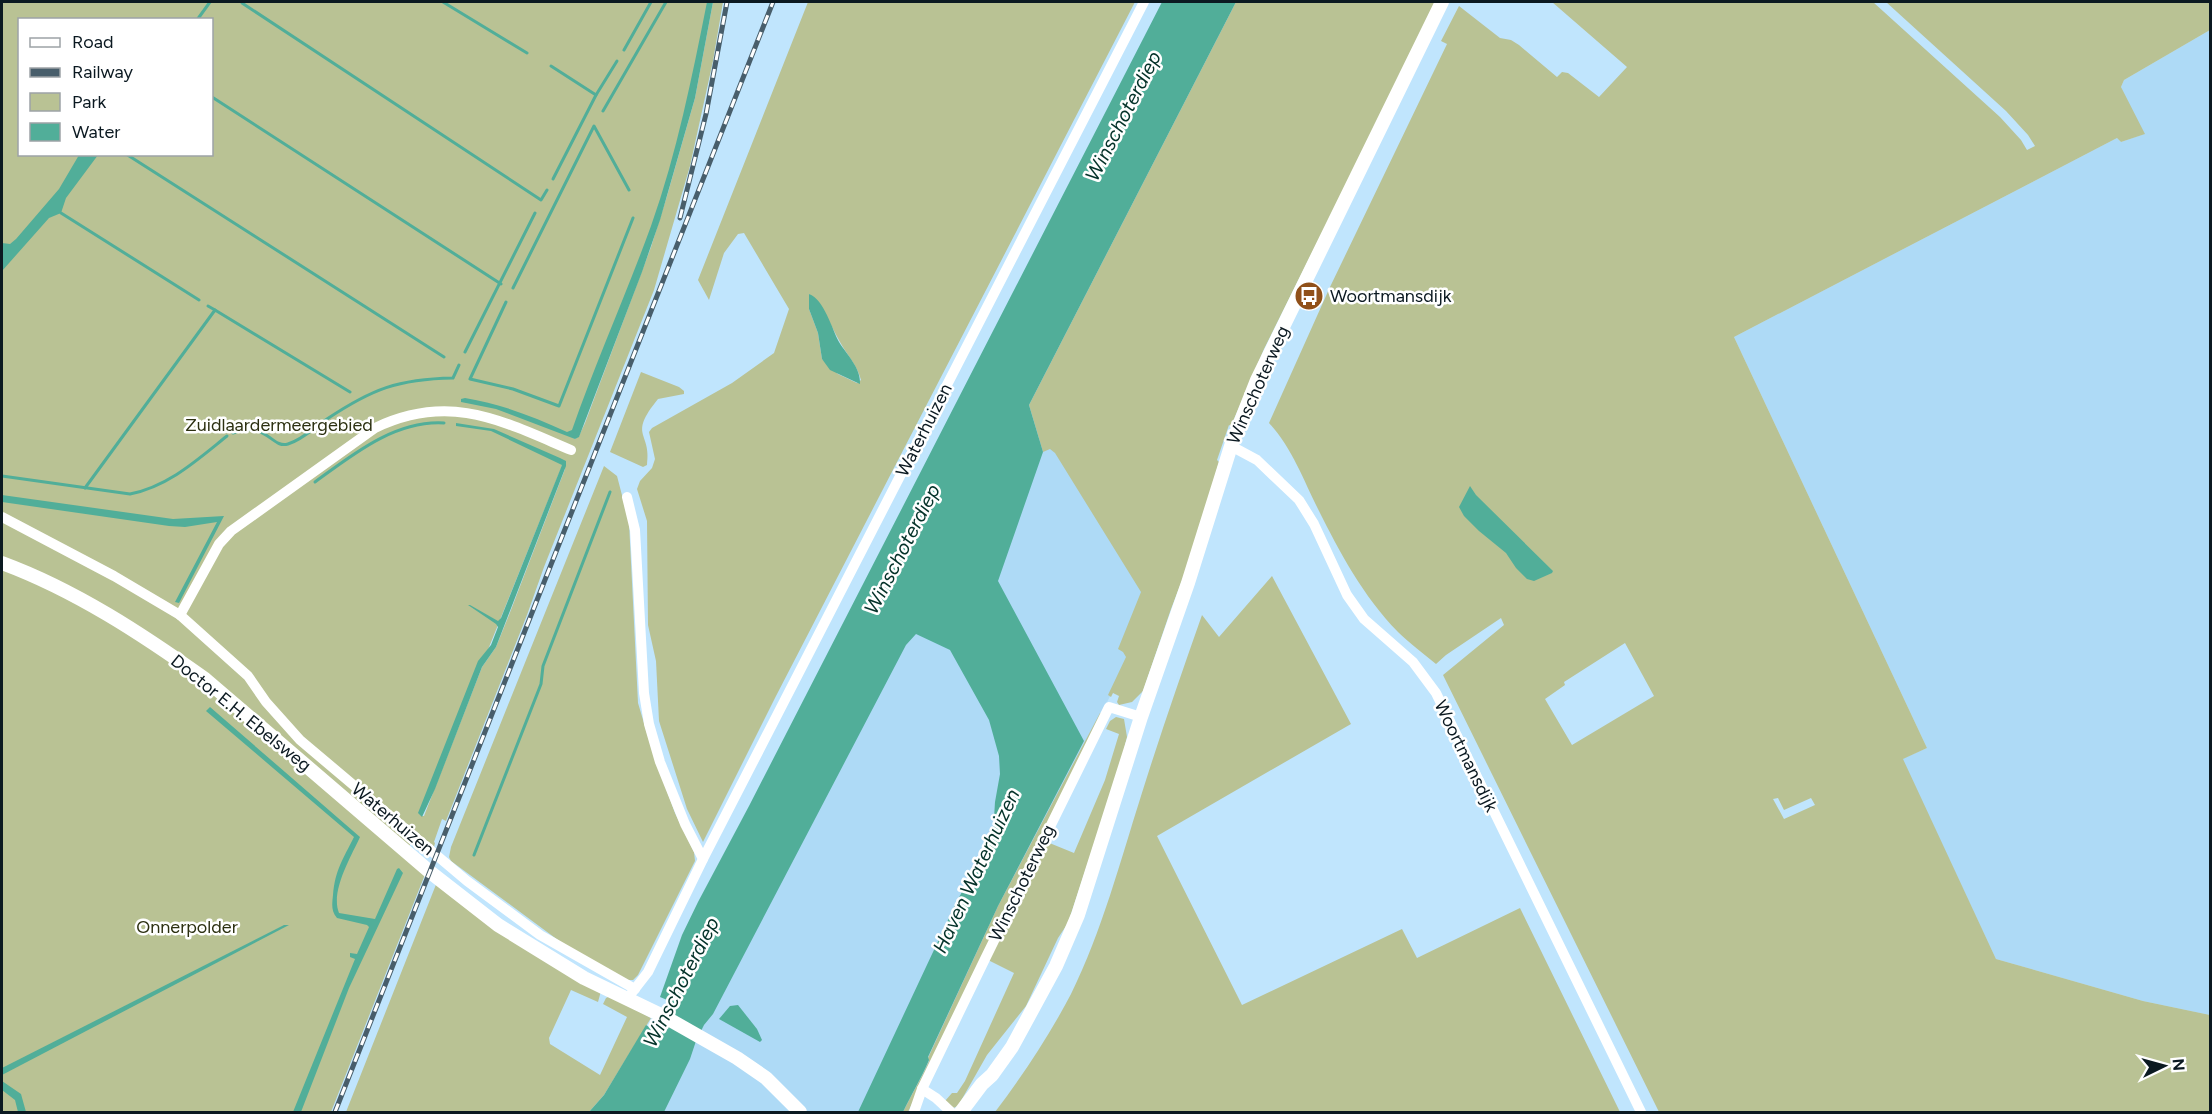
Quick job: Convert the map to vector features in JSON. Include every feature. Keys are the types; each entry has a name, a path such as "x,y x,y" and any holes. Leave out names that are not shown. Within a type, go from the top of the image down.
{"main road":[{"name":"Winschoterweg","path":"970,1113 988,1088 992,1075 1036,1006 1078,915 1140,717 1188,583 1231,446 1257,380 1442,2"},
{"name":"Doctor E.H. Ebelsweg","path":"2,563 33,574 111,617 197,673 403,850"},
{"name":"Waterhuizen","path":"403,850 498,925 584,978 631,994 663,1016 699,1035 755,1070 786,1096 800,1113"},
{"name":"Winschoterweg","path":"960,1113 982,1084 992,1075"}],"street":[{"name":"Waterhuizen","path":"2,517 114,576 180,615 248,676 266,702 300,740 467,881 540,935 631,994 648,972 703,859 1144,2"},
{"path":"180,615 219,544 231,531 375,428 394,419 449,410 480,415 571,450"},
{"name":"Woortmansdijk","path":"1231,446 1257,460 1299,500 1314,524 1347,595 1364,619 1413,662 1436,693 1641,1113"},
{"path":"627,497 635,530 643,684 649,724 660,762 685,824 703,859"},
{"name":"Winschoterweg","path":"914,1113 922,1089 1109,707 1140,717"},
{"path":"922,1089 936,1098 951,1113"}],"shaded area":[{"path":"2210,30 2210,1015 2143,1001 1996,959 1902,759 1927,748 1734,337 2117,138 2121,142 2144,134 2124,97 2121,87 2124,80"},
{"path":"1045,432 1152,601 1130,655 908,1112 644,1112 836,727"}],"green space":[{"name":"Zuidlaardermeergebied","path":"2,2 709,2 701,50 659,212 572,437 575,439 579,436 585,423 651,247 695,98 713,2 723,2 713,61 690,166 654,290 446,821 442,819 434,847 414,833 406,856 424,872 424,877 331,1112 2,1112","holes":["564,461 565,469 496,647 482,667 424,816 421,816"]},
{"path":"808,2 1135,2 776,696 703,842 687,809 659,721 656,661 648,625 647,521 637,489 640,481 652,468 655,459 649,432 652,428 732,383 774,353 789,309 744,233 738,234 724,253 709,300 698,280","holes":["809,294 815,300 857,370 861,380 857,383 838,374 822,359 818,333 809,309"]},
{"path":"1236,2 1437,2 1264,349 1231,426 1229,425 1217,460 1219,462 1191,557 1143,691 1132,702 1119,705 1117,702 1119,696 1113,693 1111,697 1108,695 1126,657 1118,649 1141,592 1055,453 1050,449 1043,452 1029,405"},
{"path":"1552,2 1873,2 2000,117 2027,150 2035,146 2006,111 1886,2 2210,2 2210,30 2124,80 2121,87 2145,134 2121,142 2117,138 1734,337 1927,748 1903,759 1996,959 2143,1001 2210,1015 2210,1112 1659,1112 1443,675 1504,625 1501,618 1436,664 1402,636 1385,618 1363,589 1344,558 1291,453 1269,423 1330,287 1447,44 1441,41 1459,6 1500,38 1511,40 1519,45 1557,77 1562,72 1568,73 1599,97 1627,67","holes":["1625,643 1654,696 1572,745 1545,699 1565,685 1564,682","1778,798 1784,810 1811,798 1815,805 1784,819 1773,799"]},
{"path":"641,372 684,391 684,394 658,399 649,411 642,428 648,454 647,465 643,467 610,452"},
{"path":"604,466 617,476 629,522 638,703 652,750 675,813 694,852 695,861 638,975 633,980 627,980 562,943 451,861 449,857 451,847"},
{"path":"1272,576 1351,724 1157,836 1242,1005 1402,929 1417,958 1520,908 1620,1112 995,1112 1045,1040 1071,994 1092,946 1202,615 1219,637"},
{"path":"1100,713 1103,714 908,1112 903,1112 929,1061 928,1058 998,906"},
{"path":"1116,717 1124,719 1127,737 1121,762 1068,923 1058,938 1026,1006 987,1055 958,1106 951,1109 945,1101 952,1093 957,1093 965,1081 1014,973 988,960 1047,842 1074,853 1105,780 1119,734 1106,729 1110,721"},
{"path":"437,882 601,991 598,1002 571,990 549,1038 550,1044 600,1075 627,1017 603,1004 606,998 610,996 651,1018 604,1095 589,1112 346,1112"}],"water":[{"path":"707,2 713,2 695,98 660,220 579,437 575,439 496,409 461,402 461,399 465,398 505,407 567,432 572,430 651,226 669,171"},
{"path":"1162,2 1236,2 1029,405 1043,452 998,581 1084,741 998,906 928,1057 929,1060 903,1112 858,1112 956,903 993,834 1000,774 999,756 989,720 950,650 916,634 906,645 713,1014 704,1025 664,1112 589,1112 604,1095 646,1025 657,1032 672,1002 660,997 682,935 698,902"},
{"path":"78,156 97,156 66,198 61,213 49,218 2,271 2,243 10,244 16,239 59,189"},
{"path":"809,294 819,302 827,315 839,342 856,367 860,384 830,370 822,359 818,333 809,309"},
{"path":"456,423 494,429 566,461 566,466 496,647 482,667 422,817 418,813 478,661 491,645 498,627 468,605 498,621 501,618 562,465 491,431 456,426"},
{"path":"1470,486 1476,495 1553,571 1552,573 1534,581 1527,579 1506,553 1464,516 1459,507"},
{"path":"2,495 173,519 224,516 179,603 175,602 217,522 185,527 169,526 2,502"},
{"path":"210,707 360,837 347,863 337,894 339,913 375,919 397,869 399,868 403,873 349,988 301,1112 293,1112 355,959 350,957 350,953 357,954 369,927 337,918 333,910 332,901 336,878 354,837 206,711"},
{"path":"284,925 289,925 2,1075 2,1068"},
{"path":"738,1005 757,1029 762,1040 760,1042 719,1019 730,1006"},
{"path":"2,1081 21,1094 26,1112 18,1112 15,1100 2,1090"}],"waterway":[{"path":"198,18 210,2"},
{"path":"443,2 527,53"},
{"path":"624,50 651,2"},
{"path":"603,111 666,2"},
{"path":"242,3 541,200 547,190"},
{"path":"553,179 596,95 617,61"},
{"path":"551,66 596,95"},
{"path":"213,98 501,284"},
{"path":"513,288 594,126 629,190"},
{"path":"129,156 444,357"},
{"path":"61,213 199,300"},
{"path":"465,352 535,213"},
{"path":"506,302 470,379 513,389 559,406 633,218"},
{"path":"208,306 215,310"},
{"path":"85,488 215,310 350,392"},
{"path":"233,433 254,430 277,443 288,444 372,393 416,381 453,378 459,365"},
{"path":"315,482 359,451 391,433 408,427 444,423"},
{"path":"2,476 130,494 170,478 227,436"},
{"path":"474,855 541,684 543,666 610,492"}],"railway":[{"path":"680,218 706,114 727,2"},
{"path":"335,1112 773,2"}],"place":[{"name":"Woortmansdijk","path":"1309,296"}],"water label":[{"name":"Winschoterdiep","path":"1123,116"},
{"name":"Winschoterdiep","path":"902,549"},
{"name":"Haven Waterhuizen","path":"976,871"},
{"name":"Winschoterdiep","path":"681,982"}],"park label":[{"name":"Onnerpolder","path":"187,927"}]}
